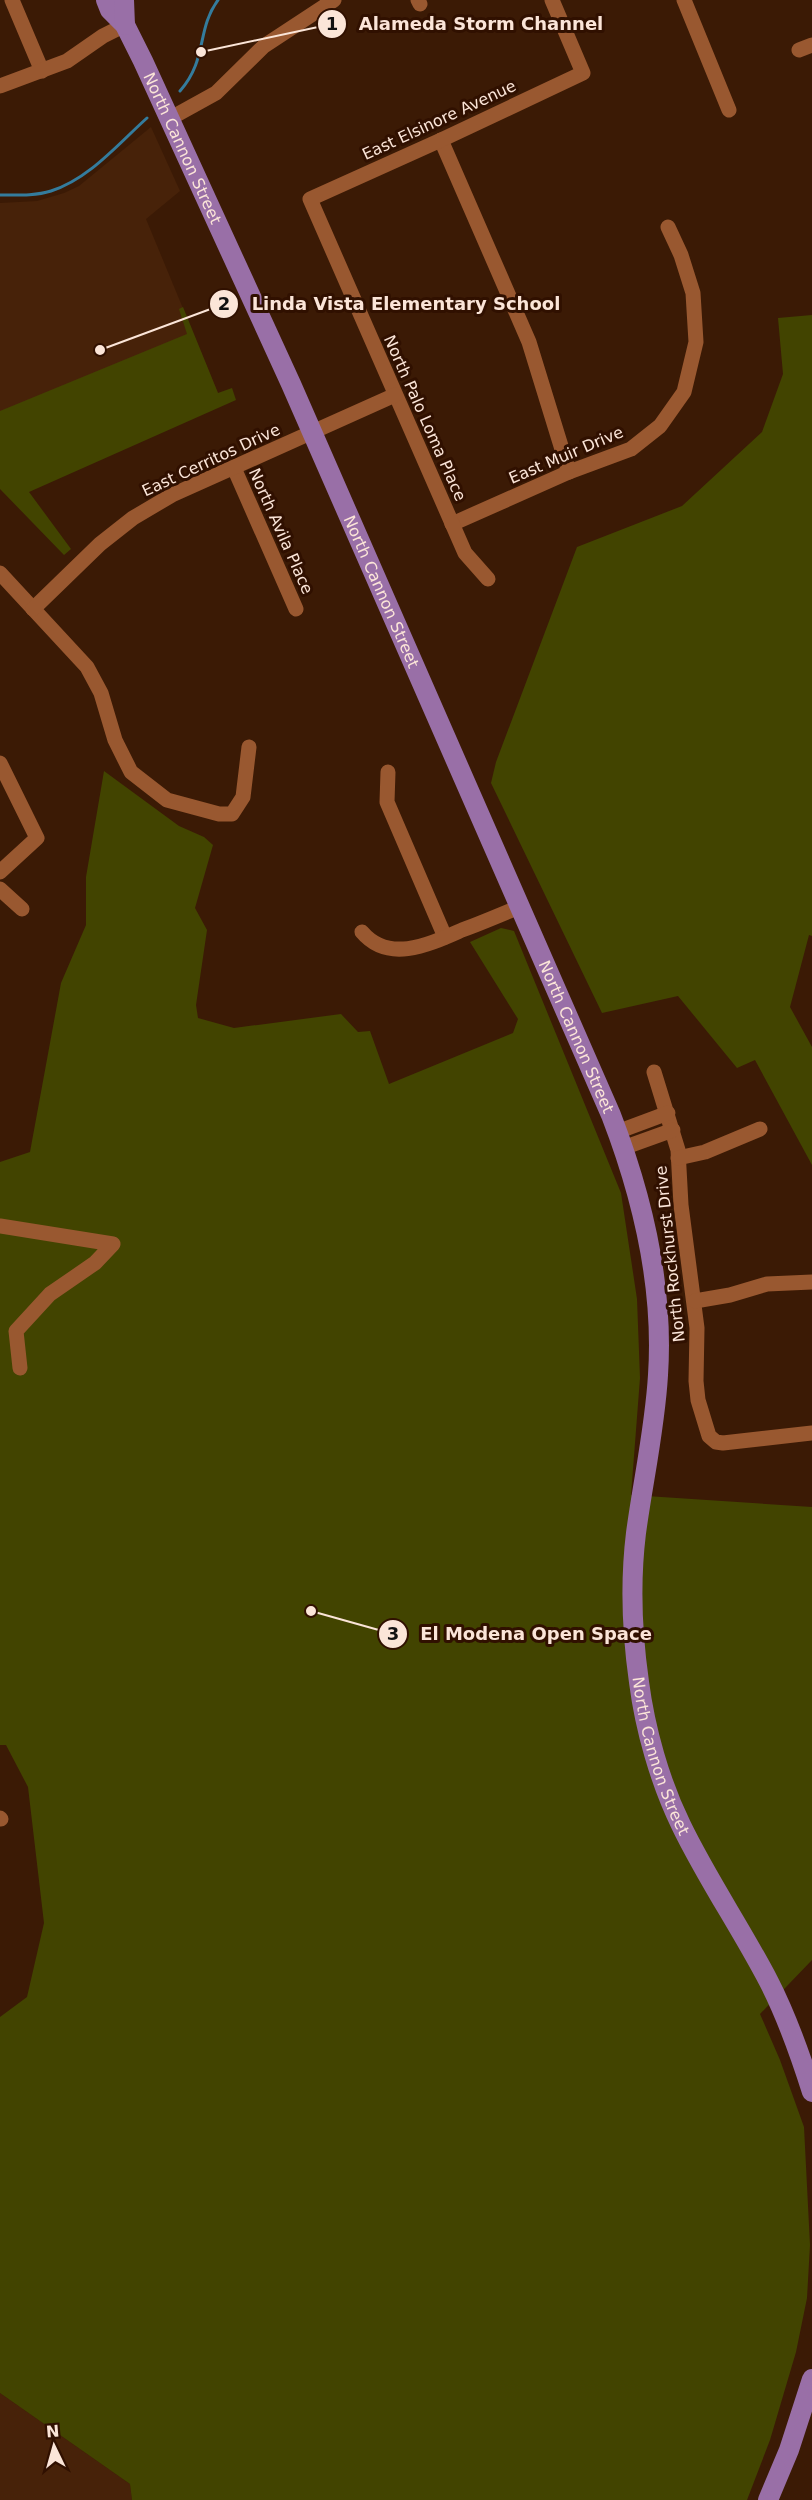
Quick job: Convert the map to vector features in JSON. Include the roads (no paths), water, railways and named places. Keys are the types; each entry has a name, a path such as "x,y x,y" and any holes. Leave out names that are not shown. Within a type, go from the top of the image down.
{"main road":[{"name":"North Cannon Street","path":"106,0 110,10 125,25 312,433 620,1140 645,1222 652,1256 659,1346 657,1396 633,1567 639,1685 657,1761 671,1802 698,1857 770,1983 799,2052 812,2092"},
{"name":"North Cannon Street","path":"124,0 125,25"},
{"path":"768,2500 789,2450 812,2379"}],"street":[{"path":"12,0 42,71"},
{"path":"169,119 216,93 264,46 334,0"},
{"name":"East Elsinore Avenue","path":"310,199 441,141 583,73 552,0"},
{"path":"684,0 729,110"},
{"path":"0,86 67,61 103,36 125,25"},
{"path":"441,141 529,342 569,472"},
{"name":"North Palo Loma Place","path":"310,199 465,553 488,579"},
{"name":"East Muir Drive","path":"452,524 569,472 631,449 660,426 684,392 696,342 693,293 681,255 668,227"},
{"name":"East Cerritos Drive","path":"33,609 100,544 133,518 172,495 395,395"},
{"name":"North Avila Place","path":"234,468 296,609"},
{"path":"0,573 87,667 101,693 114,741 131,772 167,800 219,814 232,814 243,797 249,747"},
{"path":"0,763 37,838 0,872"},
{"path":"388,772 387,802 445,938"},
{"path":"0,889 22,909"},
{"path":"362,932 373,943 390,949 414,948 445,938 519,907"},
{"name":"North Rockhurst Drive","path":"654,1071 673,1130 678,1158 682,1215 695,1301 698,1400 707,1432 716,1442 728,1443 812,1433"},
{"path":"620,1140 668,1113"},
{"path":"678,1158 705,1152 760,1129"},
{"path":"620,1140 673,1130"},
{"path":"0,1226 113,1244 95,1263 50,1294 16,1331 20,1368"},
{"path":"695,1301 730,1295 767,1284 812,1282"}],"waterway":[{"path":"180,91 195,68 207,22 218,0"},
{"path":"0,195 39,194 65,185 102,160 147,118"}],"place":[{"name":"Alameda Storm Channel","path":"201,52"},
{"name":"Linda Vista Elementary School","path":"100,350"},
{"name":"El Modena Open Space","path":"311,1611"}]}
